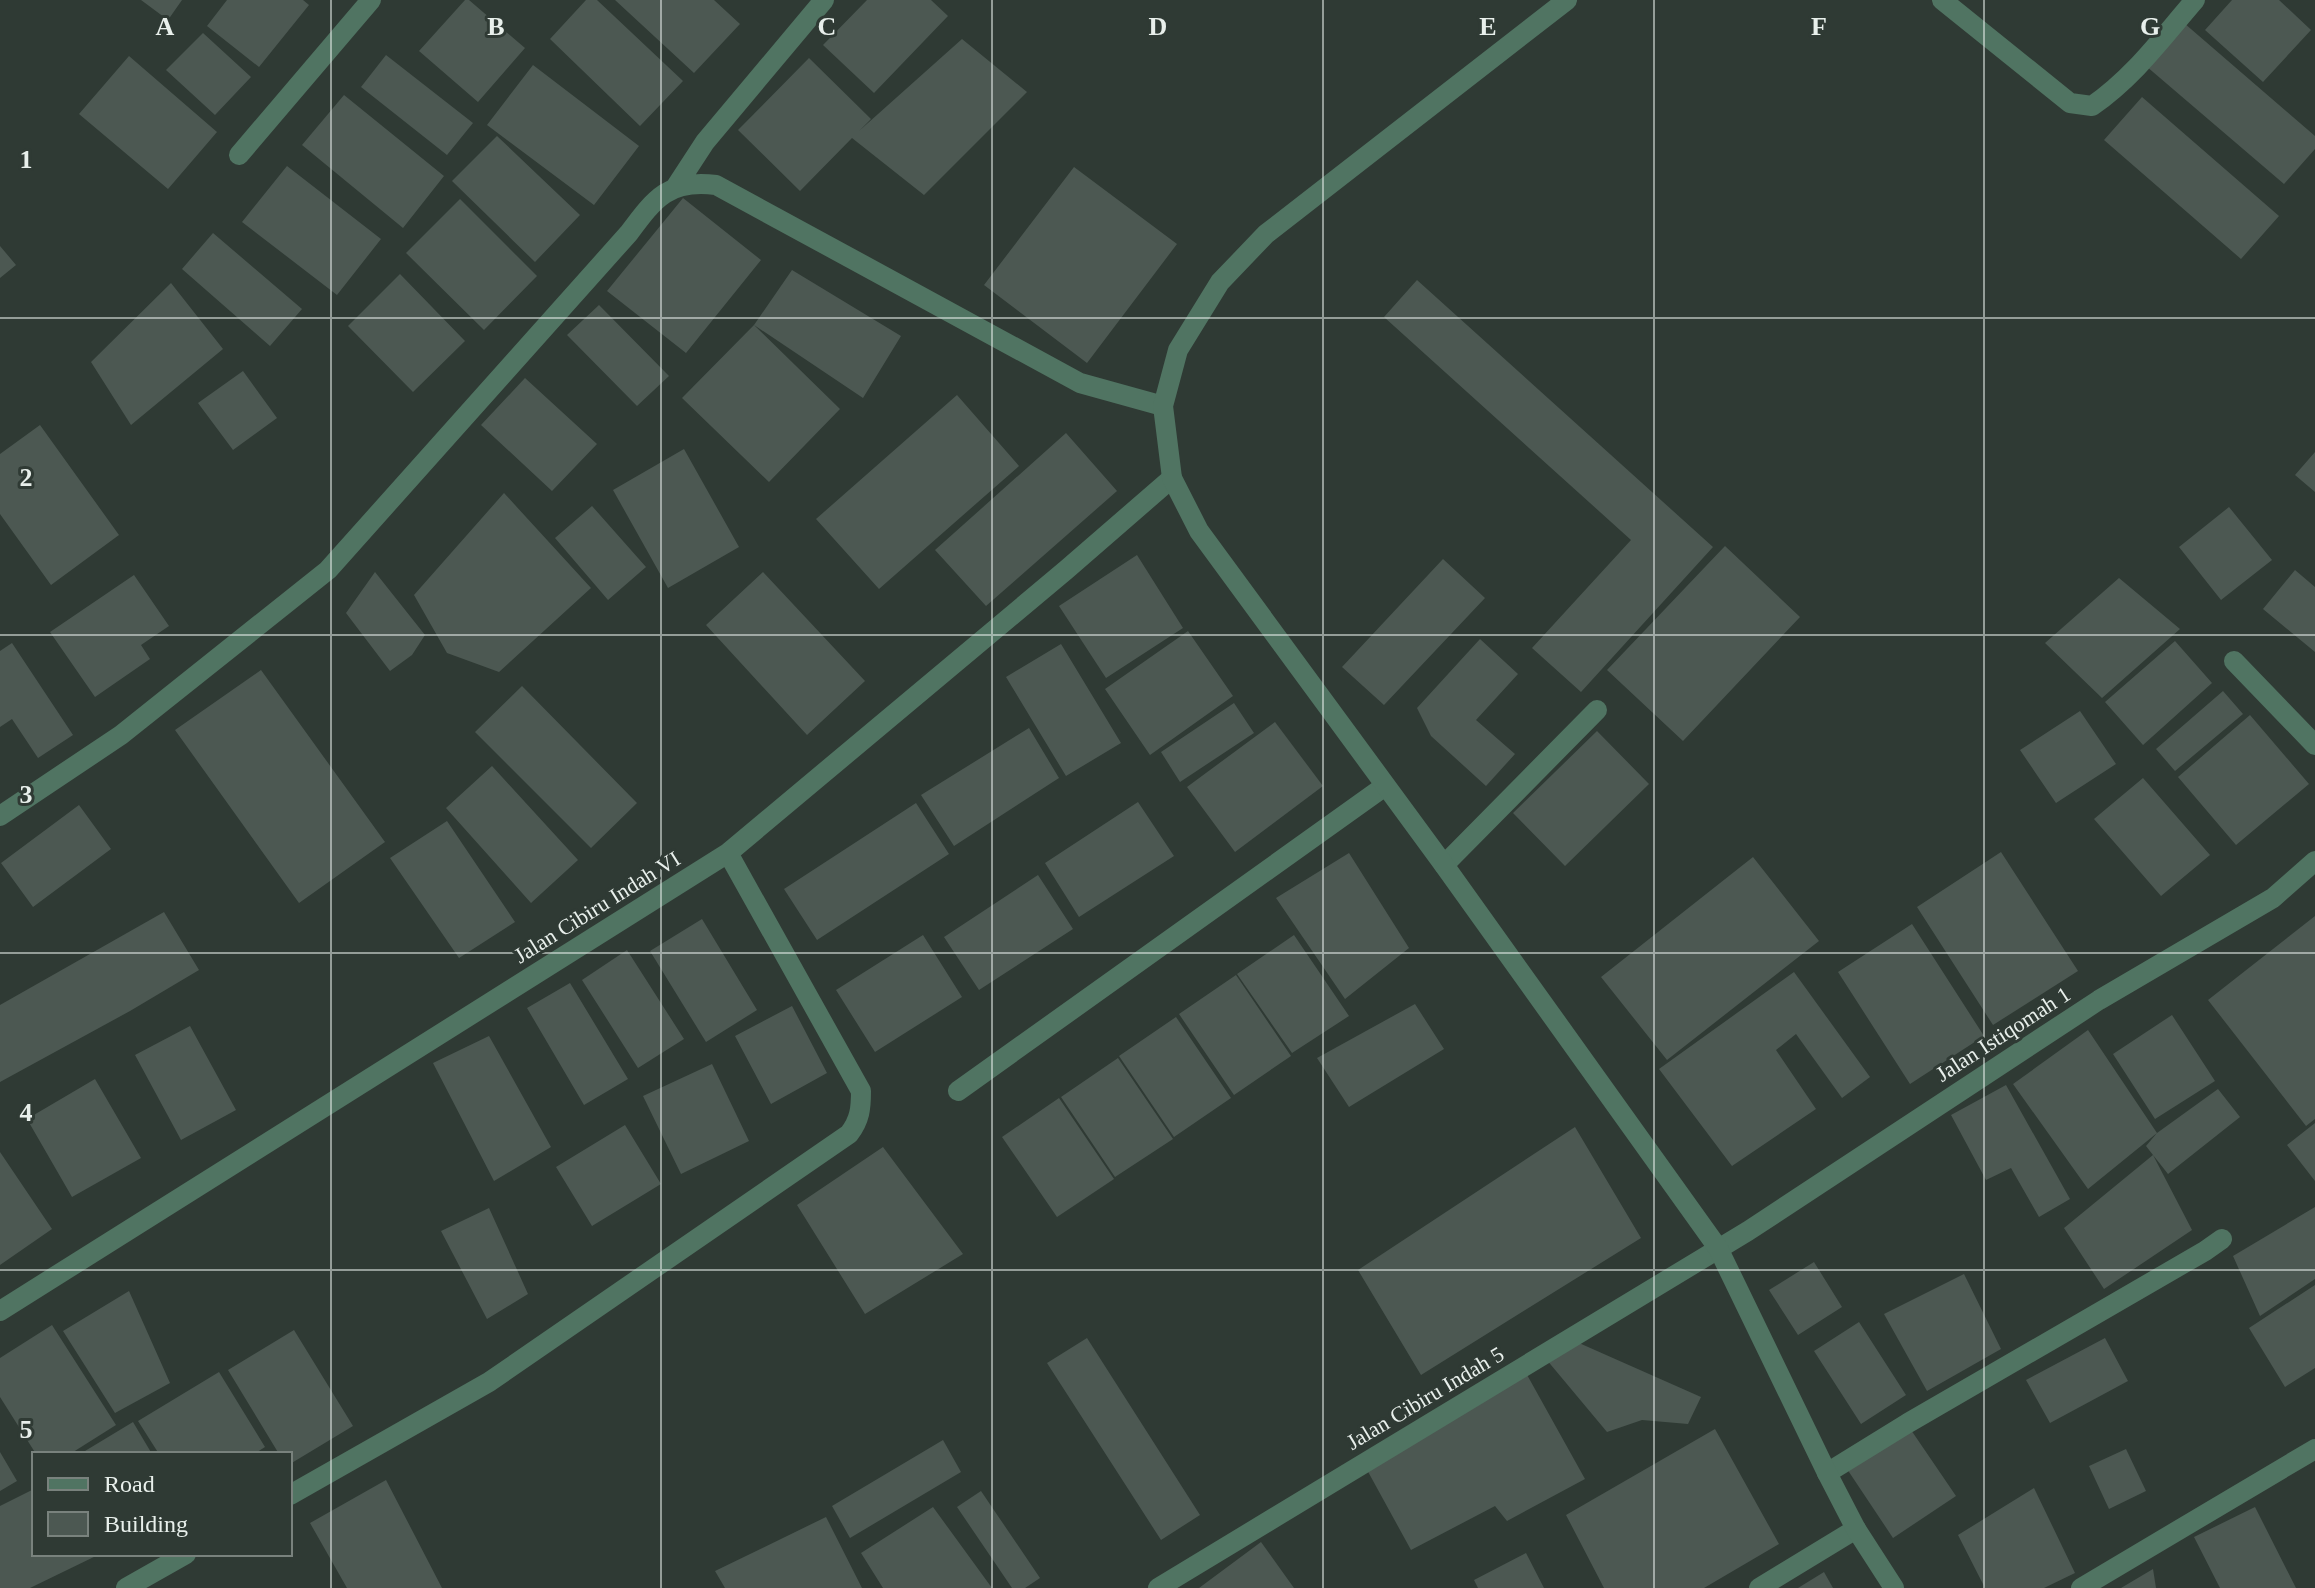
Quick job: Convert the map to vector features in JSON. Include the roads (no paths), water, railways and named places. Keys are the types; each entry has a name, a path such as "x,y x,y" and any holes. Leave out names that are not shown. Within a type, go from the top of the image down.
{"street":[{"path":"239,155 371,0"},
{"path":"675,188 705,142 824,0"},
{"path":"1567,0 1266,234 1220,282 1178,350 1163,406 1172,478 1199,531 1444,865 1718,1248 1827,1473 1856,1529 1894,1588"},
{"path":"1942,0 2070,103 2092,106 2125,81 2195,0"},
{"path":"0,816 121,735 328,570 629,233 651,203 675,188 694,183 716,185 1080,383 1163,406"},
{"name":"Jalan Cibiru Indah VI","path":"0,1311 728,853 1172,478"},
{"path":"2234,661 2315,745"},
{"path":"1444,865 1597,710"},
{"path":"958,1091 1385,786"},
{"path":"292,1494 489,1382 849,1134 857,1125 861,1091 728,853"},
{"name":"Jalan Istiqomah 1","path":"1718,1248 2099,1000 2273,898 2315,861"},
{"path":"1827,1473 2222,1239"},
{"name":"Jalan Cibiru Indah 5","path":"1158,1588 1718,1248"},
{"path":"2081,1588 2315,1449"},
{"path":"1759,1588 1856,1529"},
{"path":"126,1588 182,1556"}]}
